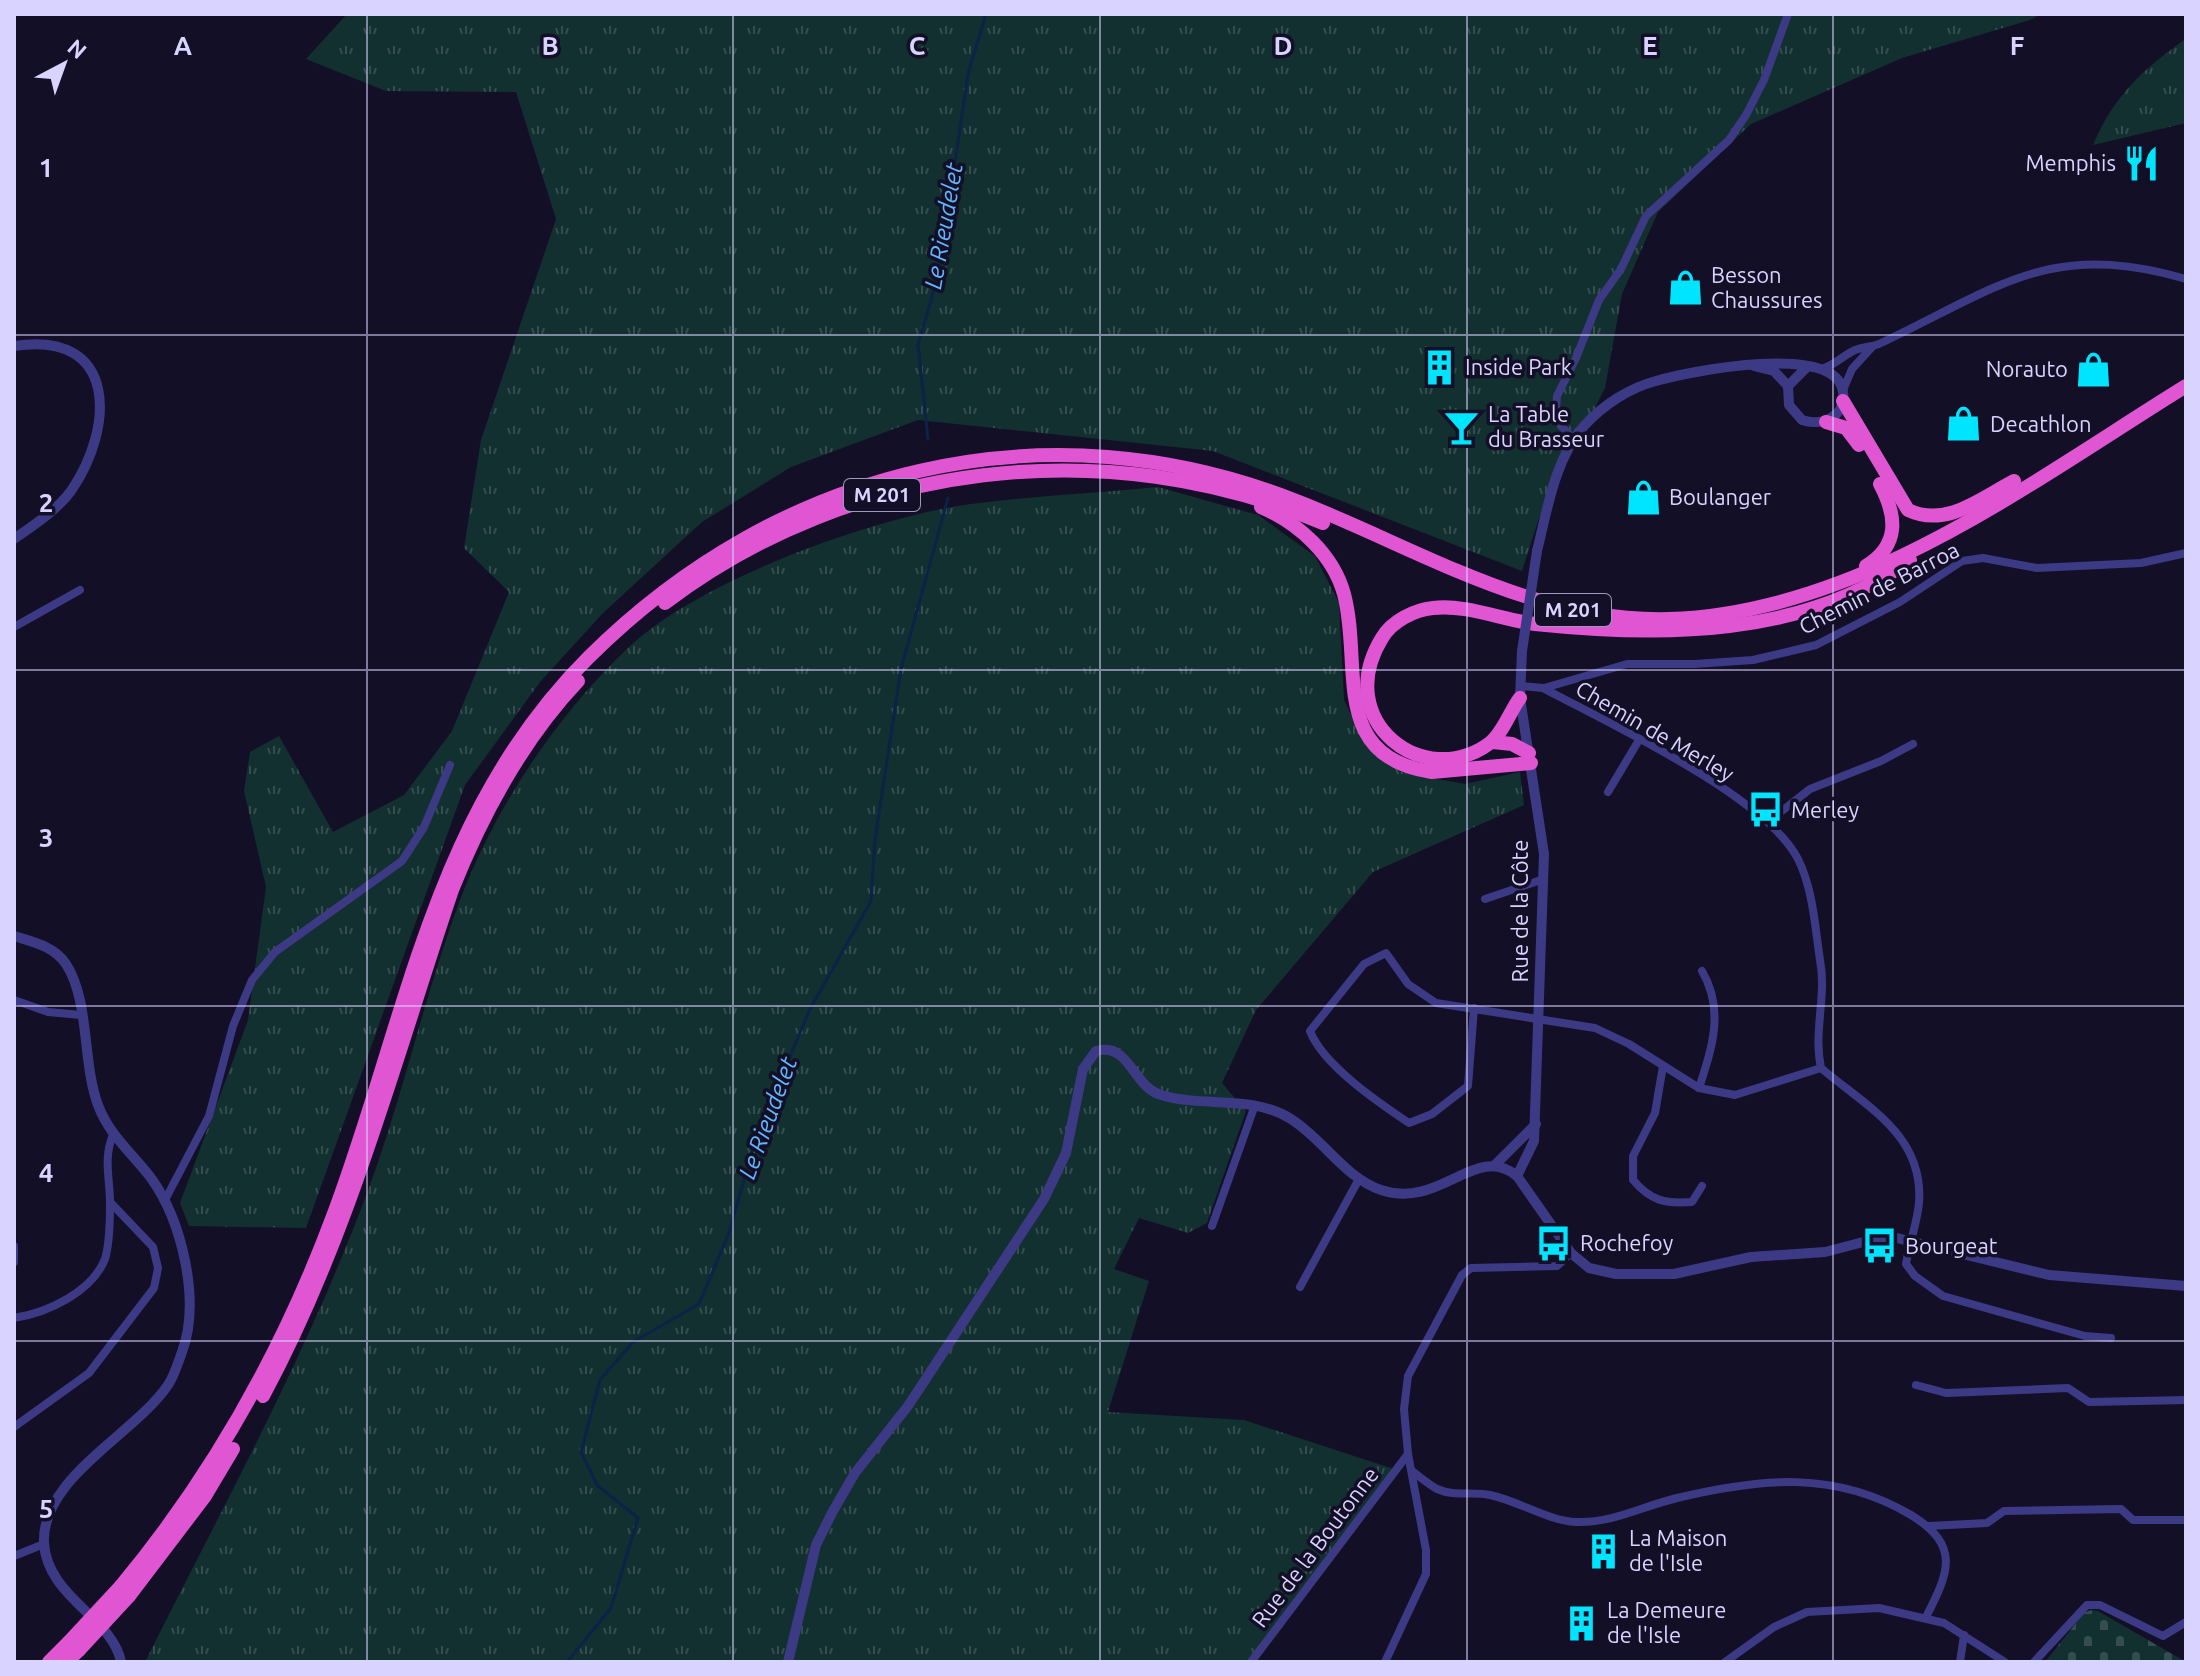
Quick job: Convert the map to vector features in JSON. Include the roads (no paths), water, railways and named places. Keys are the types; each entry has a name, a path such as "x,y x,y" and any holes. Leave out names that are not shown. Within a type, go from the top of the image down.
{"highway":[{"name":"M 201","path":"125,1591 227,1442 287,1326 335,1211 443,880 492,782 548,701 587,659 648,604 733,542 812,504 930,467 1063,454 1154,464 1292,499 1484,584 1571,610 1662,620 1727,614 1813,595 1875,570 1937,538 2186,386"},
{"path":"1843,396 1896,494 1908,510 1922,517 1944,518 2052,461 2083,450"},
{"name":"M 201","path":"49,1662 74,1646 205,1496 278,1368 343,1222 447,905 470,847 522,753 571,688 638,623 679,592 760,542 839,508 926,484 1025,470 1114,470 1189,481 1290,509 1480,590 1523,604 1604,621 1692,624 1754,617 1837,594 1910,560 2186,396"},
{"path":"1813,595 1826,584 1878,558 1892,539 1894,529 1887,496 1856,439 1846,428 1826,422"},
{"path":"1189,481 1272,512 1304,533 1329,562 1344,594 1356,714 1370,740 1385,754 1416,770 1432,772 1530,758"},
{"path":"1521,692 1493,742 1472,753 1428,757 1398,744 1382,732 1370,713 1366,693 1369,664 1383,635 1404,617 1434,608 1583,629 1692,630 1764,621 1829,602 1888,576 1910,560"},
{"path":"1493,742 1512,744 1530,758"},
{"name":"M 201","path":"66,1662 74,1646"}],"street":[{"path":"1788,14 1764,80 1746,115 1729,140 1646,216 1621,269 1599,300 1557,396 1556,410 1561,426 1574,439 1595,415 1630,391 1668,378 1776,361 1806,368 1824,368 1855,350 1873,346 2005,282 2051,268 2106,262 2143,266 2186,279"},
{"path":"14,346 41,342 71,351 96,375 102,415 90,460 69,494 14,539"},
{"path":"1806,368 1788,386 1787,399 1794,414 1810,423 1826,422 1834,417 1852,369 1873,346"},
{"path":"1752,366 1774,371 1788,386"},
{"path":"1824,368 1837,377 1843,396"},
{"name":"Rue de la Côte","path":"1517,1176 1534,1141 1536,1124 1544,879 1544,854 1521,692 1522,651 1537,551 1549,502 1574,439"},
{"name":"Chemin de Barroa","path":"1543,688 1627,664 1753,660 1816,645 1900,602 1962,561 1983,558 2037,568 2141,563 2186,553"},
{"path":"14,627 80,590"},
{"name":"Chemin de Merley","path":"1521,692 1543,688 1639,740 1769,821 1790,846 1807,883 1823,975 1817,1032 1821,1068"},
{"path":"1608,792 1639,740"},
{"path":"1769,821 1810,789 1881,761 1913,744"},
{"path":"165,1200 209,1116 233,1026 252,980 275,952 402,861 424,827 450,765"},
{"path":"1485,899 1544,879"},
{"path":"14,936 43,944 64,961 76,983 85,1059 98,1105 113,1135 165,1200 185,1271 189,1306 184,1349 169,1384 141,1417 75,1476 52,1503 44,1544 50,1566 63,1588 116,1643 121,1662"},
{"path":"1474,1008 1468,1086 1432,1114 1409,1123 1383,1105 1316,1047 1310,1031 1364,964 1386,953 1408,984 1436,1003 1474,1008 1539,1017 1595,1028 1629,1044 1699,1088 1735,1095 1821,1068 1907,1143 1920,1181 1906,1264 1915,1276 1943,1296 2085,1336 2111,1338"},
{"path":"1699,1088 1713,1046 1716,1005 1712,987 1702,971"},
{"path":"14,1000 48,1012 81,1015"},
{"path":"788,1662 816,1545 833,1511 855,1473 908,1406 1058,1175 1088,1057 1108,1047 1126,1059 1153,1092 1174,1099 1255,1105 1292,1120 1359,1179 1379,1190 1406,1196 1428,1192 1480,1166 1496,1164 1517,1176 1571,1253 1589,1268 1651,1275 1674,1274 1765,1255 1825,1252 1882,1238 1911,1240 2049,1275 2186,1286"},
{"path":"1663,1066 1655,1113 1633,1156 1633,1180 1647,1196 1669,1204 1692,1202 1702,1186"},
{"path":"1212,1226 1255,1105"},
{"path":"1496,1164 1536,1124"},
{"path":"14,1318 51,1307 93,1279 105,1258 110,1202 106,1150 113,1135"},
{"path":"1300,1287 1359,1179"},
{"path":"14,1427 89,1373 154,1288 158,1268 153,1247 110,1202"},
{"path":"14,1246 14,1262"},
{"path":"1385,1662 1426,1574 1426,1550 1408,1454 1404,1409 1408,1376 1462,1275 1471,1268 1557,1266 1571,1253"},
{"path":"1916,1385 1946,1393 2068,1388 2089,1402 2186,1400"},
{"name":"Rue de la Boutonne","path":"1251,1662 1408,1454"},
{"path":"1412,1471 1438,1489 1455,1495 1485,1494 1578,1522 1630,1515 1674,1498 1793,1480 1834,1483 1870,1493 1929,1526 1938,1538 1947,1565 1946,1578 1926,1617"},
{"path":"1929,1526 1987,1523 2004,1511 2121,1509 2133,1520 2186,1520"},
{"path":"14,1556 44,1544"},
{"path":"2034,1662 2087,1605 2100,1605 2163,1636 2186,1622"},
{"path":"1725,1662 1774,1627 1807,1612 1879,1608 1926,1617 1964,1635 2005,1662"},
{"path":"1960,1662 1964,1635"}],"waterway":[{"name":"Le Rieudelet","path":"928,439 918,345 939,272 968,74 986,14"},
{"name":"Le Rieudelet","path":"567,1662 611,1608 638,1518 597,1485 581,1452 600,1380 633,1342 699,1304 729,1233 757,1134 810,1009 871,901 875,839 901,669 948,498"}],"place":[{"name":"Memphis","path":"2142,163"},
{"name":"Besson Chaussures","path":"1685,288"},
{"name":"Inside Park","path":"1439,367"},
{"name":"Norauto","path":"2094,369"},
{"name":"Decathlon","path":"1964,424"},
{"name":"La Table du Brasseur","path":"1462,427"},
{"name":"Boulanger","path":"1643,497"},
{"name":"Merley","path":"1765,810"},
{"name":"Rochefoy","path":"1554,1243"},
{"name":"Bourgeat","path":"1879,1246"},
{"name":"La Maison de l'Isle","path":"1603,1551"},
{"name":"La Demeure de l'Isle","path":"1581,1623"}]}
